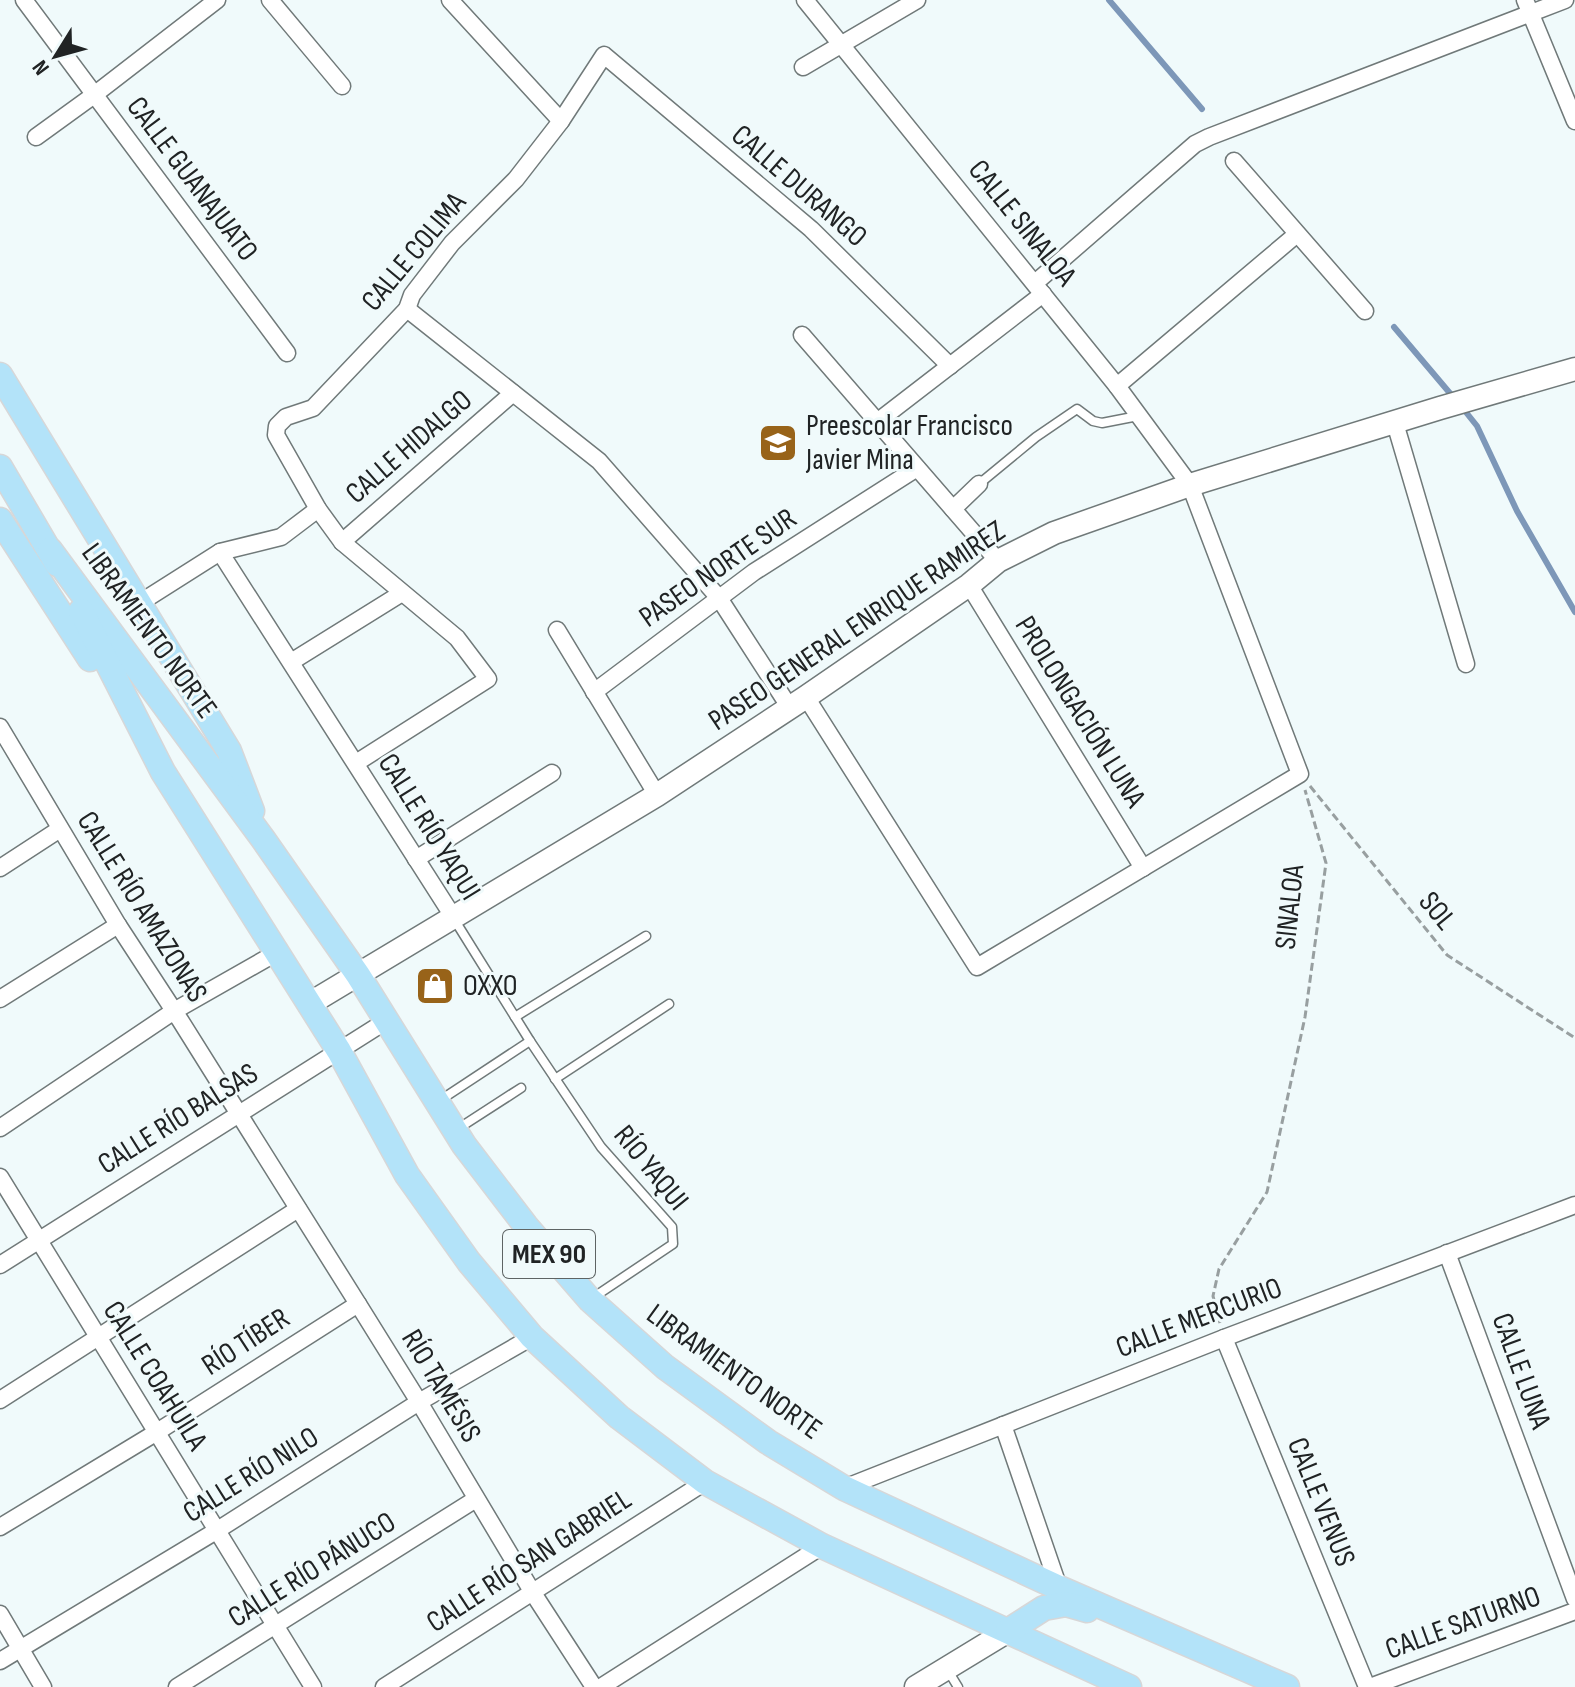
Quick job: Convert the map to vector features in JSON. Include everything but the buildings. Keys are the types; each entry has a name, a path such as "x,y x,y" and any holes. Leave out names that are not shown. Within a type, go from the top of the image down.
{"main road":[{"path":"0,375 229,751 263,839"},
{"name":"MEX 90","path":"0,467 50,550"},
{"path":"0,520 163,772"},
{"name":"LIBRAMIENTO NORTE","path":"50,550 163,772 339,1051 407,1175 469,1262 532,1337 619,1417 705,1482 822,1546 1129,1687"},
{"name":"LIBRAMIENTO NORTE","path":"50,550 263,839 358,975 464,1145 526,1226 590,1300 665,1367 768,1442 844,1488 1059,1588 1287,1687"},
{"path":"1008,1631 1044,1608 1066,1604 1180,1652 1195,1647"}],"street":[{"name":"CALLE GUANAJUATO","path":"24,0 287,353"},
{"path":"36,137 217,0"},
{"path":"270,0 342,86"},
{"path":"450,0 561,121"},
{"name":"CALLE SINALOA","path":"805,0 1117,386 1190,485"},
{"path":"803,67 917,0"},
{"path":"877,422 950,366 1039,289 1195,144 1528,6 1565,0"},
{"path":"1528,6 1575,121"},
{"name":"CALLE COLIMA","path":"277,426 286,417 313,408 407,309 412,295 452,243 516,179 561,121 604,55"},
{"name":"CALLE DURANGO","path":"604,55 811,229 950,366"},
{"path":"1234,161 1365,311"},
{"path":"1117,386 1297,234"},
{"path":"407,309 599,461 719,598 743,636 798,703 977,967 1300,774 1190,485"},
{"path":"802,335 998,561"},
{"name":"PASEO GENERAL ENRIQUE RAMIREZ","path":"309,1004 657,795 798,703 969,585 998,561 1054,533 1190,485 1575,369"},
{"name":"CALLE HIDALGO","path":"342,542 513,393"},
{"path":"1395,423 1466,664"},
{"name":"CALLE HIDALGO","path":"138,604 220,552 281,537 318,509 276,435 277,426"},
{"name":"PASEO NORTE SUR","path":"594,692 754,572 917,468"},
{"path":"953,509 979,484"},
{"path":"318,509 342,542 457,638 488,679 356,763"},
{"name":"CALLE RÍO YAQUI","path":"220,552 454,918"},
{"name":"PROLONGACIÓN LUNA","path":"969,585 1143,868"},
{"path":"291,662 402,593"},
{"path":"557,630 657,795"},
{"name":"CALLE RÍO AMAZONAS","path":"1,733 239,1115"},
{"path":"416,859 552,773"},
{"path":"0,868 60,829"},
{"path":"0,999 118,925"},
{"path":"0,1128 174,1011 276,953"},
{"name":"CALLE RÍO BALSAS","path":"0,1265 386,1021"},
{"name":"RÍO TAMÉSIS","path":"239,1115 594,1687"},
{"name":"CALLE COAHUILA","path":"0,1177 313,1687"},
{"name":"CALLE MERCURIO","path":"844,1488 1224,1338 1575,1205"},
{"path":"0,1400 298,1209"},
{"name":"CALLE LUNA","path":"1447,1253 1575,1599"},
{"name":"RÍO TÍBER","path":"0,1527 358,1304"},
{"name":"CALLE RÍO NILO","path":"0,1661 216,1531 419,1402 532,1337"},
{"name":"CALLE VENUS","path":"1224,1338 1368,1687"},
{"path":"1003,1425 1059,1588"},
{"name":"CALLE RÍO SAN GABRIEL","path":"384,1687 705,1482"},
{"name":"CALLE RÍO PÁNUCO","path":"177,1687 476,1499"},
{"path":"601,1687 822,1546"},
{"name":"CALLE SATURNO","path":"1368,1687 1575,1611"},
{"path":"0,1614 43,1687"},
{"path":"916,1687 952,1678 1008,1631"}],"lane":[{"path":"979,484 1036,437 1077,409 1093,421 1102,423 1138,416"},
{"name":"CALLE RÍO YAQUI","path":"454,918 530,1041"},
{"path":"515,1017 646,936"},
{"path":"555,1079 669,1004"},
{"path":"438,1101 530,1041"},
{"name":"RÍO YAQUI","path":"530,1041 601,1147 672,1227 673,1244 590,1300"},
{"path":"455,1130 521,1088"}],"path":[{"name":"SOL","path":"1300,774 1447,955 1575,1038"},
{"name":"SINALOA","path":"1224,1338 1213,1296 1219,1269 1267,1192 1305,1017 1326,863 1300,774"}],"waterway":[{"path":"1109,0 1202,109"},
{"path":"1394,327 1454,398"},
{"path":"1461,406 1477,426 1517,511 1575,612"}],"place":[{"name":"Preescolar Francisco Javier Mina","path":"778,443"},
{"name":"OXXO","path":"435,986"}]}
